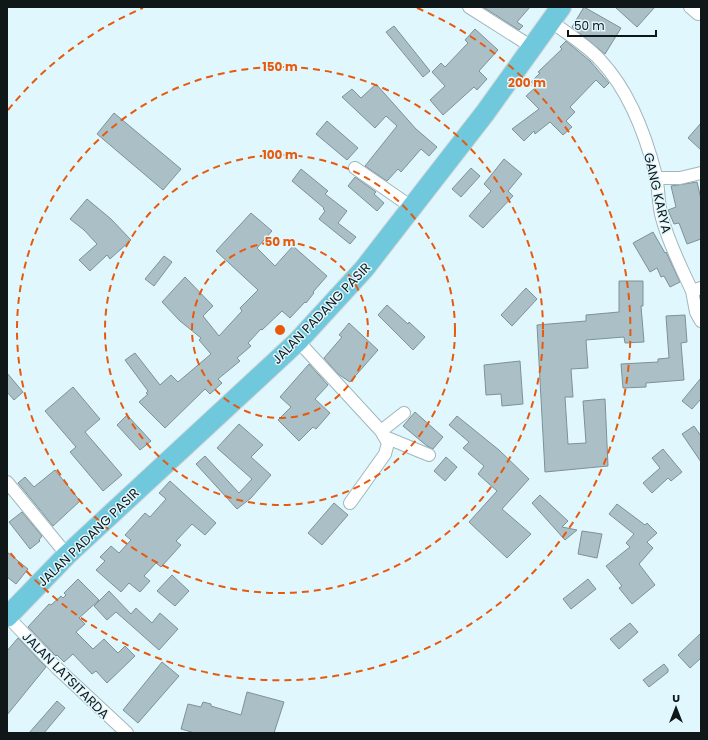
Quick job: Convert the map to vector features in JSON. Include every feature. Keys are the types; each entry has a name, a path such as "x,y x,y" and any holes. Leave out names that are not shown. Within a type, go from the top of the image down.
{"highway":[{"name":"JALAN PADANG PASIR","path":"7,616 67,555 298,341 364,270 481,118 556,14"}],"street":[{"path":"469,7 532,47"},
{"name":"GANG KARYA","path":"556,14 600,60 618,83 641,130 656,178 659,208 665,228 674,255 697,289 696,312 701,321"},
{"path":"355,168 413,208"},
{"path":"656,178 680,178 701,173"},
{"path":"298,341 383,434 388,443 387,451 350,503"},
{"path":"383,434 404,413"},
{"path":"383,434 429,455"},
{"path":"7,482 67,555"},
{"name":"JALAN LATSITARDA","path":"7,616 57,668 127,733"}],"building":[{"path":"483,7 530,7 517,22 523,26 519,30"},
{"path":"584,7 621,28 605,54 572,27"},
{"path":"615,7 655,7 637,27"},
{"path":"394,26 430,71 423,77 386,32"},
{"path":"475,29 498,50 479,71 487,79 477,90 474,87 443,115 430,100 445,86 432,72 441,63 445,67 468,43 465,40"},
{"path":"566,41 590,61 609,83 604,88 596,80 570,107 575,112 566,121 572,127 563,135 550,122 535,134 534,131 524,141 512,129 539,109 526,96 536,87 531,82 540,73 538,72 562,49 560,47"},
{"path":"376,84 416,129 437,147 429,156 421,149 401,172 398,169 387,181 365,166 397,126 386,116 375,128 342,97 352,89 361,98"},
{"path":"114,113 181,169 163,190 97,134"},
{"path":"327,121 358,148 347,160 316,134"},
{"path":"701,123 701,150 688,138"},
{"path":"504,159 522,174 508,191 513,196 483,228 469,216 491,191 484,184"},
{"path":"471,168 480,176 461,197 452,189"},
{"path":"301,169 328,191 325,194 347,211 338,223 356,237 350,244 319,219 325,211 323,209 324,208 292,181"},
{"path":"355,177 376,192 374,194 384,203 377,211 348,186"},
{"path":"697,182 701,199 701,239 687,244 679,223 674,224 668,210 676,207 671,186"},
{"path":"87,199 111,219 131,240 110,259 107,255 90,271 79,260 97,244 84,230 70,219"},
{"path":"251,213 272,231 257,248 275,266 293,246 327,276 313,292 314,293 306,303 305,302 290,318 282,311 262,330 261,329 248,343 251,346 237,358 240,361 218,379 222,383 210,394 205,389 165,428 139,402 148,394 146,393 148,391 125,360 135,353 160,385 171,375 178,382 211,354 199,340 201,338 180,321 162,302 185,277 213,306 203,316 219,336 242,311 240,308 258,290 216,251"},
{"path":"653,232 665,253 666,252 680,282 670,287 664,276 661,277 657,268 650,272 633,243"},
{"path":"164,256 172,262 154,286 145,279"},
{"path":"619,281 643,281 643,306 641,306 644,342 625,343 624,337 586,340 588,368 571,369 573,397 565,397 568,444 586,443 583,401 605,399 608,466 545,472 537,325 586,321 586,315 619,312"},
{"path":"526,288 537,299 512,326 501,315"},
{"path":"387,305 425,337 413,350 378,315"},
{"path":"685,315 687,342 681,343 684,380 646,383 646,387 623,388 621,364 658,362 658,359 669,358 666,316"},
{"path":"349,323 378,350 350,382 338,374 324,358 342,337 339,335"},
{"path":"520,361 523,404 502,406 501,394 486,395 484,365"},
{"path":"309,364 328,385 315,399 330,413 316,429 313,427 299,441 278,420 291,407 280,397"},
{"path":"7,373 23,392 14,400 7,392"},
{"path":"701,378 701,399 692,409 682,401"},
{"path":"73,387 100,419 85,432 122,475 103,491 70,452 76,447 45,411"},
{"path":"415,412 443,437 433,449 427,446 403,426"},
{"path":"127,415 151,441 140,450 117,425"},
{"path":"457,416 499,450 529,479 502,509 531,534 507,558 469,522 497,491 478,474 484,466 463,448 469,442 449,425"},
{"path":"239,424 263,445 251,457 271,475 251,498 237,509 196,464 205,456 239,493 252,479 217,448"},
{"path":"694,426 701,436 701,462 682,434"},
{"path":"663,449 682,472 671,481 668,478 652,493 643,483 660,468 652,458"},
{"path":"446,457 457,467 445,481 434,471"},
{"path":"55,470 80,501 53,526 18,483 25,477 34,487"},
{"path":"170,481 216,523 205,535 192,524 176,541 181,545 161,567 156,563 144,576 150,581 140,592 129,583 121,592 96,570 105,561 100,557 111,546 119,553 131,540 125,535 145,513 150,517 166,499 159,493"},
{"path":"540,495 568,521 562,527 577,530 565,540 532,503"},
{"path":"334,503 348,515 322,545 308,533"},
{"path":"617,504 645,525 647,523 657,533 647,542 653,548 639,564 655,585 632,604 619,588 622,586 606,566 630,547 626,543 634,534 609,514"},
{"path":"22,512 42,536 39,540 40,541 30,549 9,522"},
{"path":"582,531 602,534 597,558 578,554"},
{"path":"7,552 28,569 16,584 7,577"},
{"path":"172,575 189,591 175,606 157,591"},
{"path":"78,579 99,600 79,618 85,624 76,632 93,649 104,639 118,653 125,646 135,656 107,683 96,671 92,674 73,654 64,662 57,655 56,656 28,627 49,604 51,605 61,596 63,598 66,595 64,593"},
{"path":"588,579 596,589 571,609 563,599"},
{"path":"109,591 131,614 136,608 152,623 160,613 178,629 159,650 116,612 107,620 94,606"},
{"path":"630,623 638,632 619,649 610,639"},
{"path":"701,633 701,658 690,668 678,655"},
{"path":"18,638 46,667 7,715 7,651"},
{"path":"162,662 179,676 138,723 123,710"},
{"path":"664,664 668,669 668,672 649,687 643,680"},
{"path":"247,692 284,702 274,733 195,733 181,729 188,704 201,707 203,702 241,715"},
{"path":"57,701 65,708 44,733 29,733"}]}
